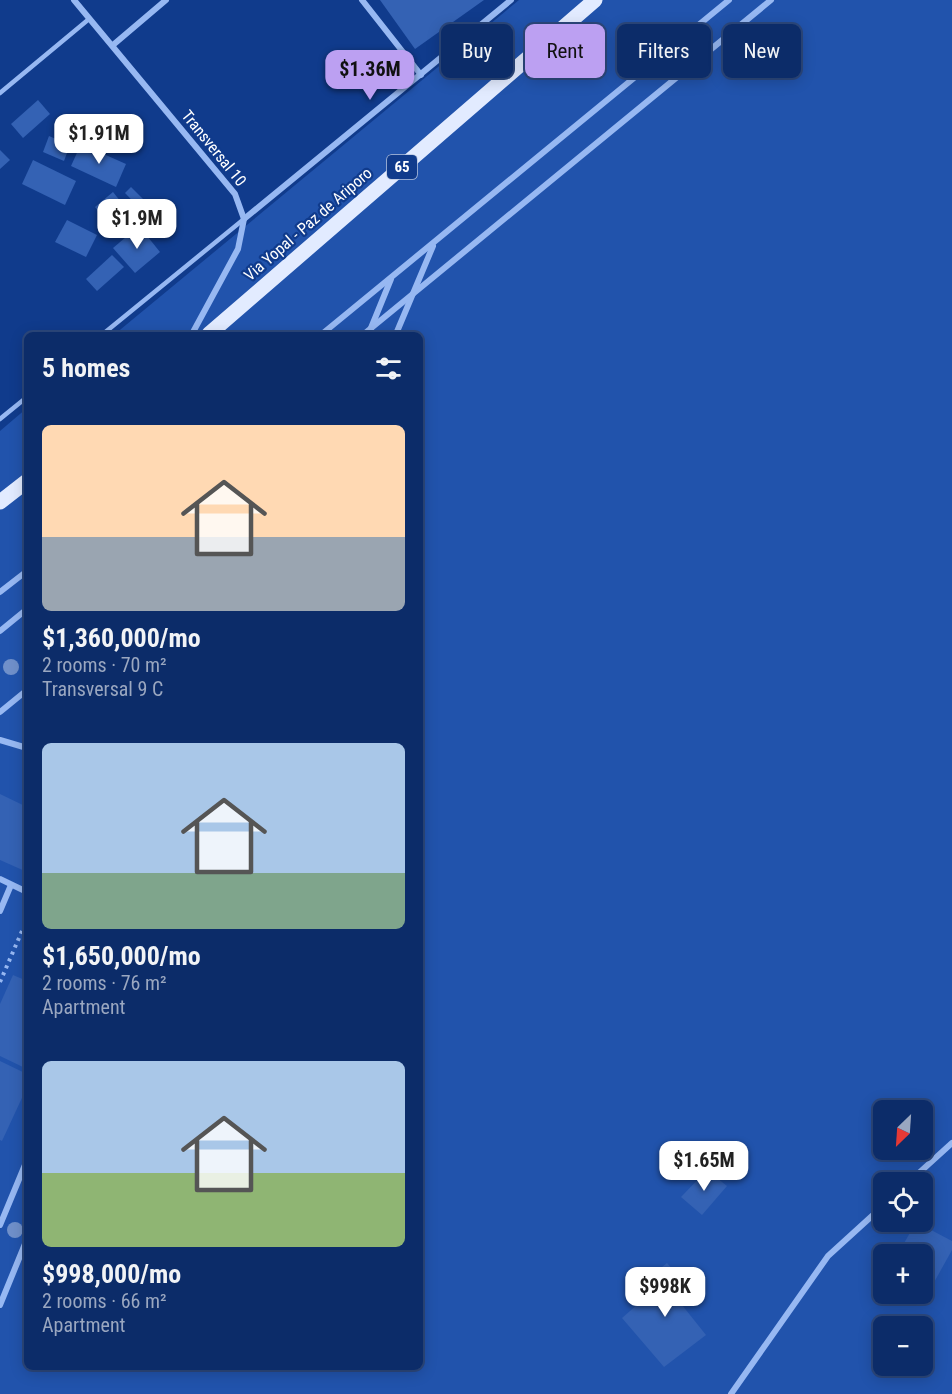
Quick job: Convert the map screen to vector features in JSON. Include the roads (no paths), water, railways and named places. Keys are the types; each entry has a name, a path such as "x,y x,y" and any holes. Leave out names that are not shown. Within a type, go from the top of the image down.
{"main road":[{"name":"Via Yopal - Paz de Ariporo","path":"211,332 595,0"},
{"path":"0,502 24,483"}],"street":[{"name":"Transversal 10","path":"74,0 235,194 244,219"},
{"path":"113,45 166,0"},
{"path":"362,0 421,75"},
{"path":"193,332 238,249 244,219 511,0"},
{"path":"325,332 392,279 729,0"},
{"path":"368,332 771,0"},
{"path":"397,332 433,245"},
{"path":"367,332 392,279"},
{"path":"0,592 24,573"},
{"path":"0,631 24,611"},
{"path":"0,712 24,692"},
{"path":"0,740 24,747"},
{"path":"0,879 24,891"},
{"path":"0,911 11,885"},
{"path":"920,1172 952,1143"},
{"path":"0,1225 24,1167"},
{"path":"731,1394 828,1256 873,1215"},
{"path":"0,1305 24,1246"}],"lane":[{"path":"0,93 89,19"},
{"path":"105,332 244,219"},
{"path":"0,419 24,399"}]}
